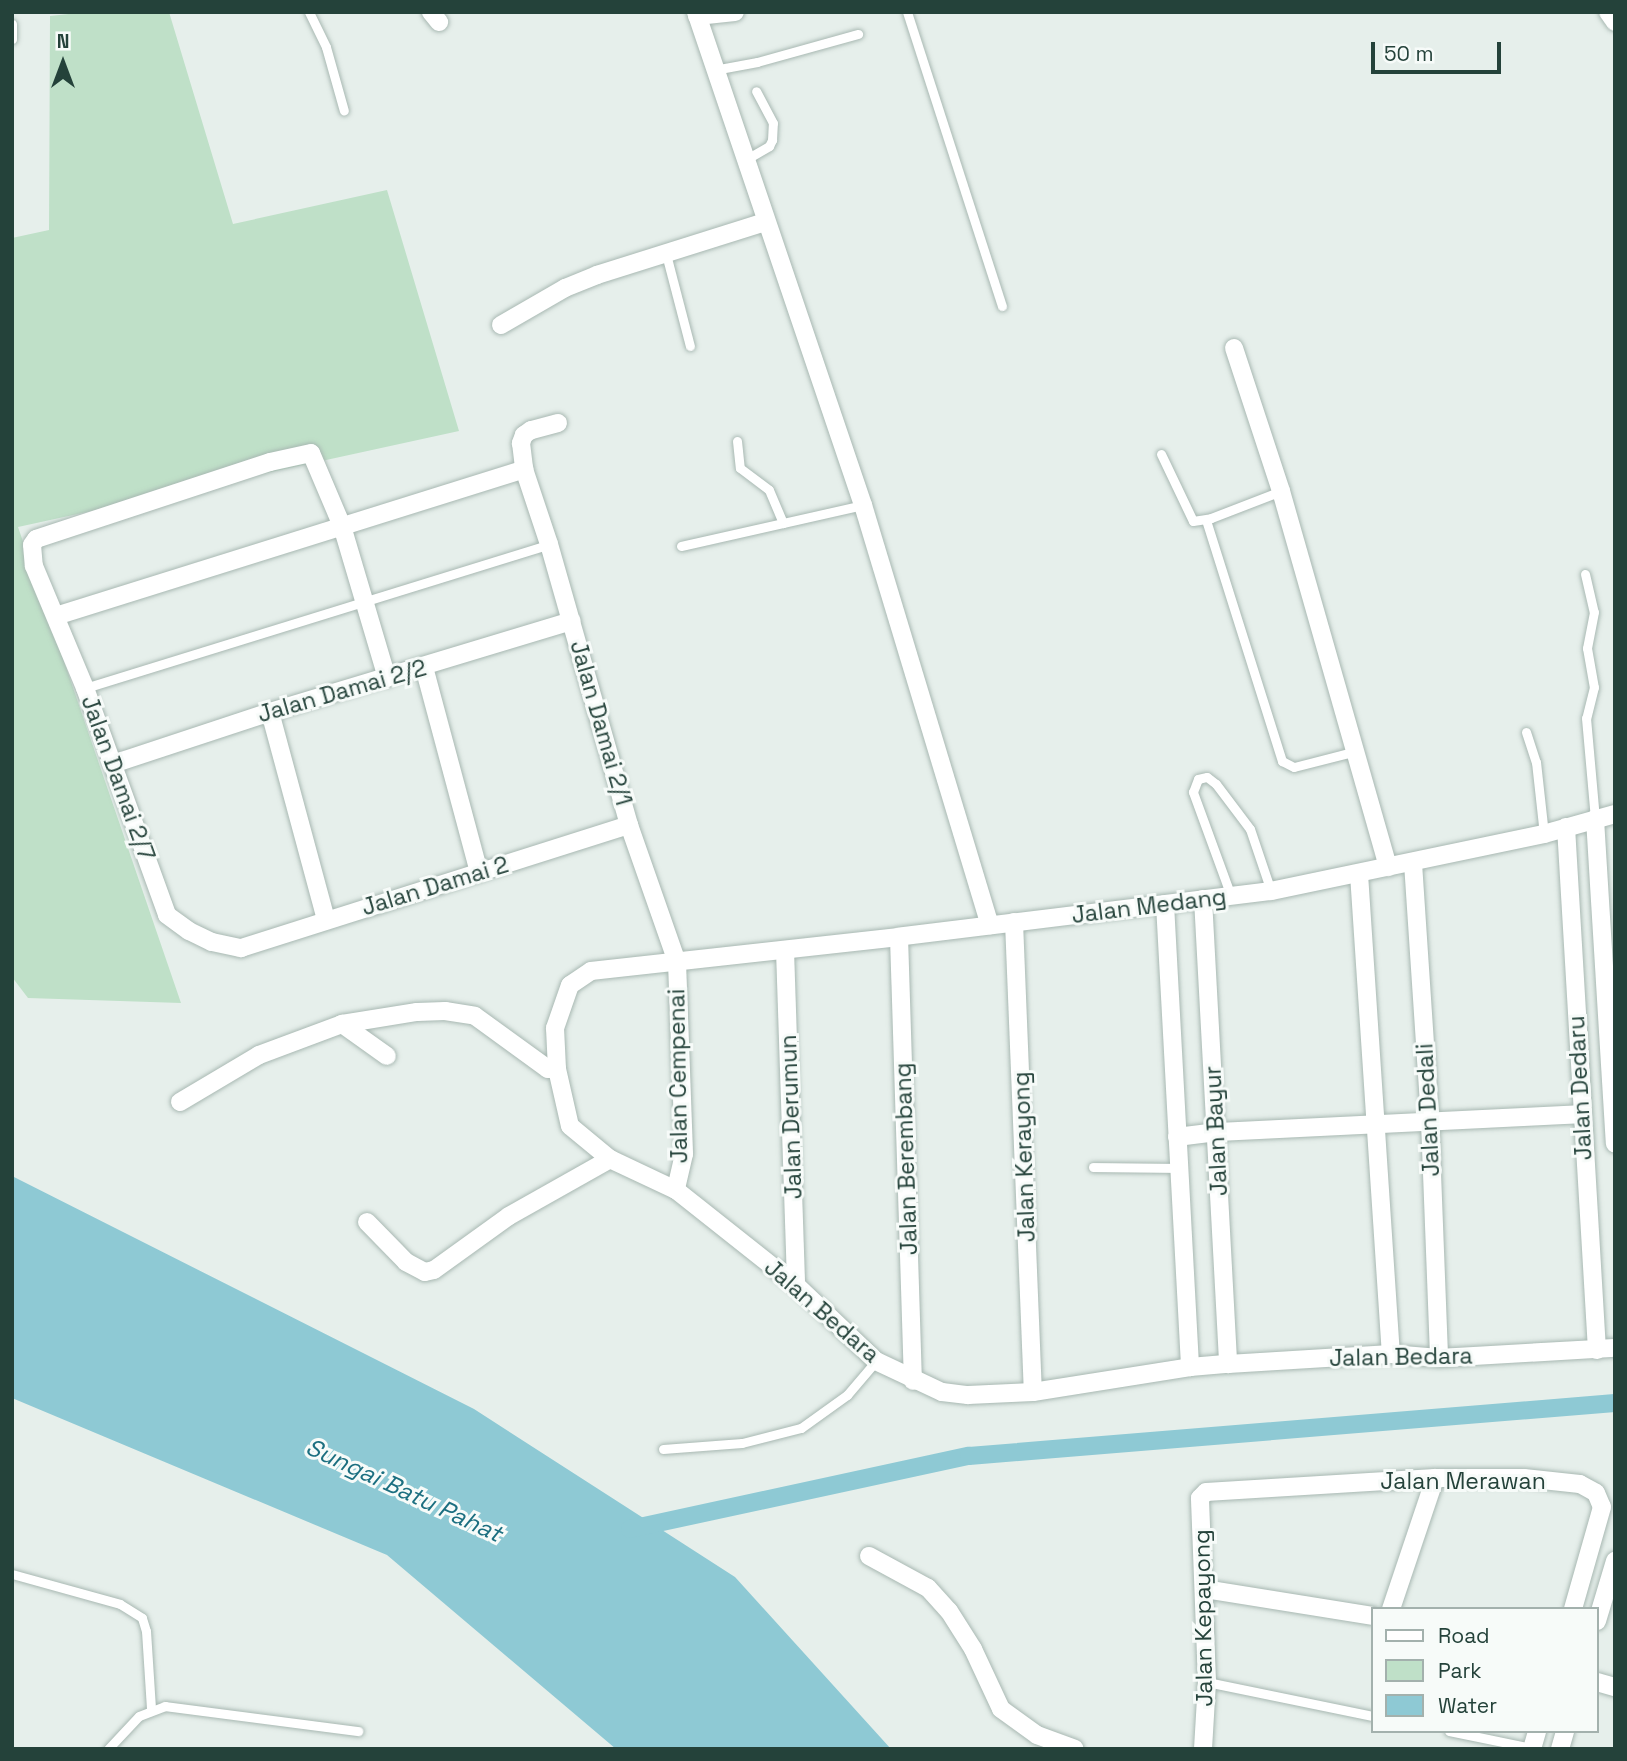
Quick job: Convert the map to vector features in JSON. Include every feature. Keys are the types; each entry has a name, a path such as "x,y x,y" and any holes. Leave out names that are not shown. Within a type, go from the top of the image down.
{"street":[{"path":"735,12 696,14 863,505 990,925"},
{"path":"1608,12 1615,22"},
{"path":"501,325 565,288 765,222"},
{"path":"1234,348 1281,491 1388,867"},
{"name":"Jalan Damai 2/1","path":"558,423 524,435 521,443 524,469 572,621 629,825 677,962"},
{"name":"Jalan Damai 2/7","path":"241,948 212,942 189,931 167,915 85,688 31,553 36,539 303,453 311,453 319,465 342,526"},
{"path":"56,616 524,469"},
{"path":"342,526 387,677"},
{"name":"Jalan Damai 2/2","path":"113,764 270,712 572,621"},
{"path":"424,667 479,872"},
{"path":"270,712 326,919"},
{"name":"Jalan Medang","path":"677,962 1271,891 1544,834 1615,814"},
{"name":"Jalan Dedaru","path":"1595,819 1609,974 1615,1143"},
{"name":"Jalan Damai 2","path":"241,948 629,825"},
{"name":"Jalan Dedaru","path":"1566,827 1581,1114 1606,1349"},
{"name":"Jalan Dedali","path":"1413,863 1430,1121 1439,1358"},
{"path":"1359,874 1391,1354"},
{"name":"Jalan Bayur","path":"1203,899 1228,1364"},
{"name":"Jalan Bayur","path":"1165,904 1190,1367"},
{"name":"Jalan Kerayong","path":"1014,922 1033,1392"},
{"name":"Jalan Berembang","path":"899,937 913,1381"},
{"name":"Jalan Derumun","path":"785,950 796,1285"},
{"name":"Jalan Bedara","path":"677,962 591,971 570,985 555,1028 557,1069 570,1126 610,1159 676,1191 796,1285 876,1361 913,1381 942,1392 968,1395 1033,1392 1190,1367 1228,1364 1391,1354 1439,1358 1606,1349"},
{"name":"Jalan Cempenai","path":"676,1191 684,1154 677,962"},
{"path":"180,1102 259,1055 342,1024 417,1012 445,1011 475,1016 548,1069 557,1069"},
{"path":"342,1024 387,1056"},
{"path":"1177,1137 1217,1132 1581,1114"},
{"path":"367,1222 406,1262 425,1272 433,1270 509,1216 610,1159"},
{"path":"1392,1607 1434,1478"},
{"name":"Jalan Merawan","path":"1206,1492 1434,1478 1565,1481 1580,1484 1608,1498 1602,1507 1574,1607"},
{"name":"Jalan Kepayong","path":"1203,1749 1207,1682 1200,1499 1206,1492"},
{"path":"869,1556 928,1588 949,1611 973,1649 1001,1709 1037,1735 1076,1749"},
{"path":"1599,1618 1609,1603 1615,1560"},
{"path":"1205,1589 1372,1616"}],"lane":[{"path":"310,12 326,47 344,111"},
{"path":"907,12 1002,306"},
{"path":"12,24 12,39"},
{"path":"714,70 757,62 858,34"},
{"path":"745,160 769,146 772,140 773,123 757,91"},
{"path":"666,254 690,346"},
{"path":"737,442 740,468 769,489 783,523"},
{"path":"1161,454 1187,516 1193,521 1206,520 1281,491"},
{"path":"681,546 863,505"},
{"path":"1206,520 1282,761 1294,767 1357,751"},
{"path":"85,688 549,544"},
{"path":"1585,574 1594,612 1587,648 1594,687 1586,718 1595,819"},
{"path":"1526,732 1536,762 1544,834"},
{"path":"1231,896 1193,792 1198,779 1207,776 1250,829 1271,891"},
{"path":"1093,1167 1178,1168"},
{"path":"663,1449 742,1443 800,1428 847,1395 876,1361"},
{"path":"12,1574 120,1604 142,1618 146,1631 151,1709"},
{"path":"1207,1682 1372,1716"},
{"path":"108,1749 128,1726 151,1709 176,1707 358,1731"},
{"path":"1459,1733 1532,1748"}],"green space":[{"path":"87,12 169,12 233,224 387,190 459,431 18,527 181,1003 28,998 12,977 12,238 49,230 50,16"}],"water":[{"name":"Sungai Batu Pahat","path":"12,1176 474,1409 735,1577 891,1749 616,1749 387,1555 12,1398"}],"waterway":[{"path":"630,1529 969,1456 1615,1403"}]}
